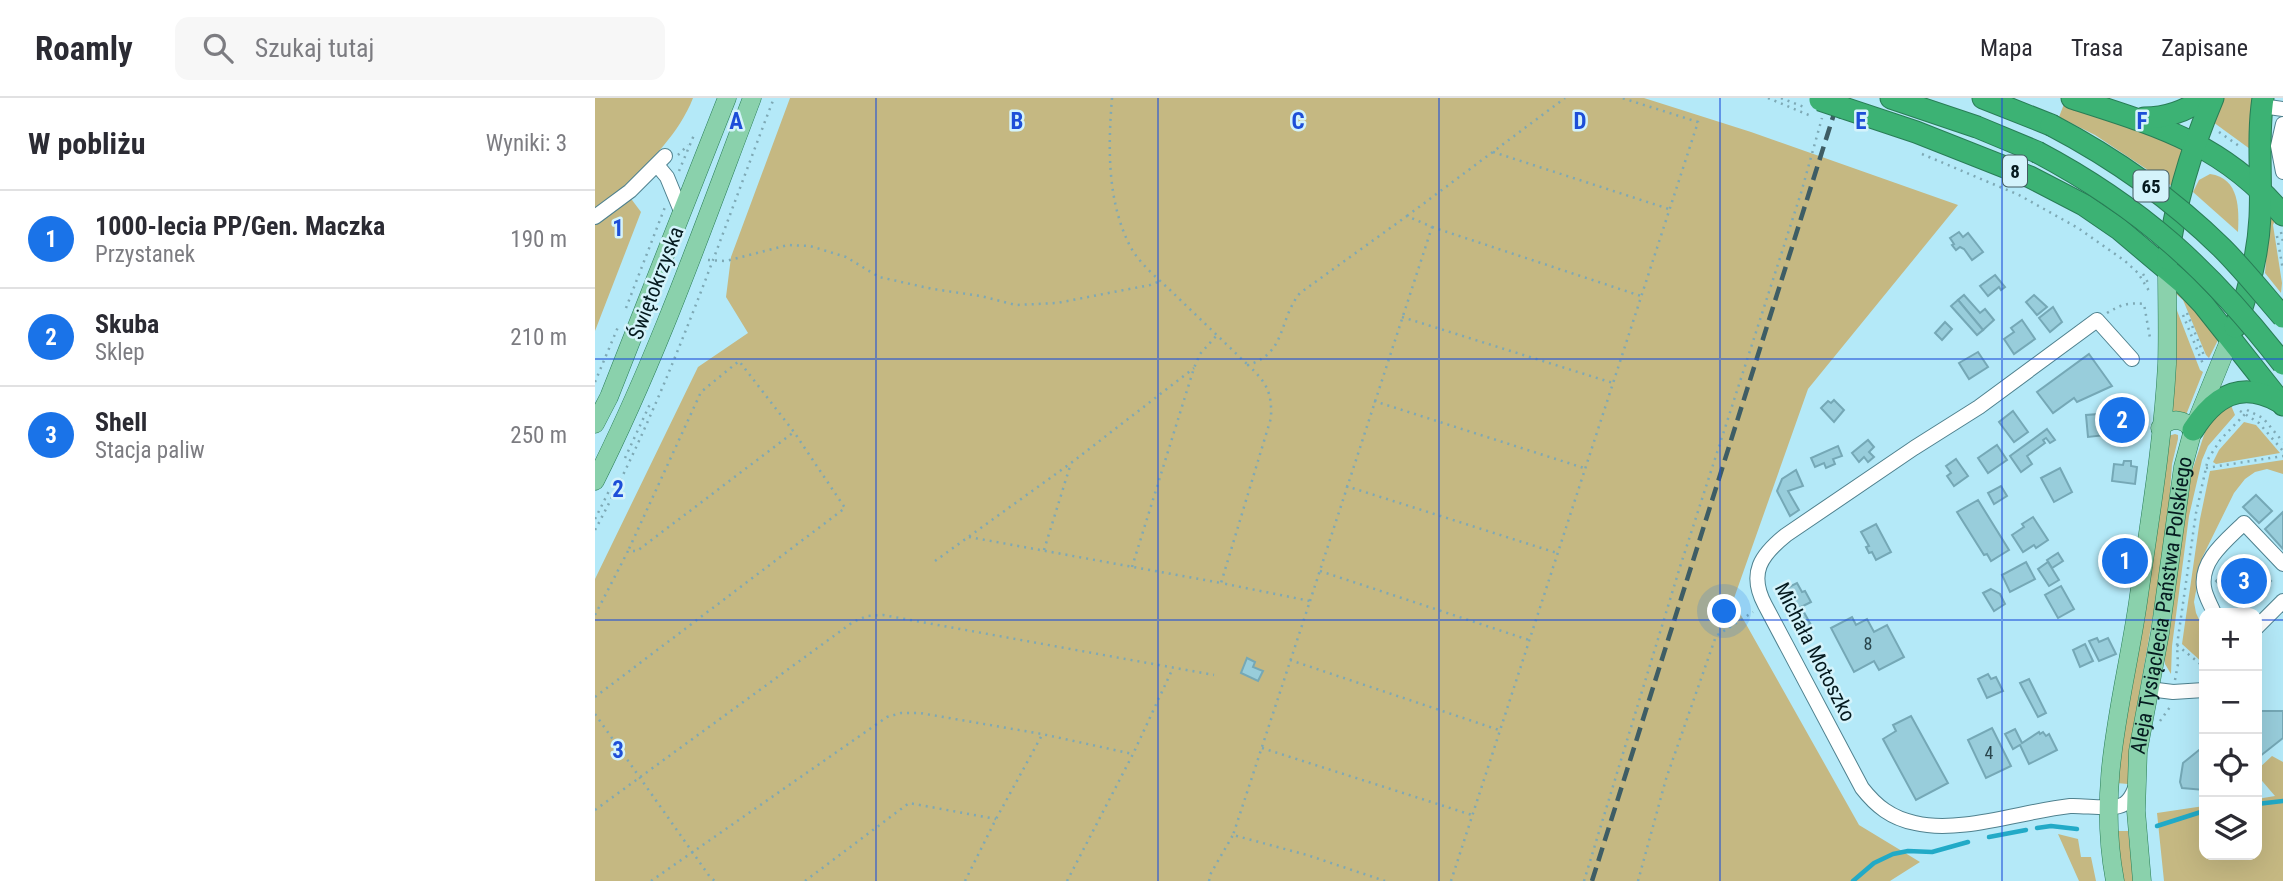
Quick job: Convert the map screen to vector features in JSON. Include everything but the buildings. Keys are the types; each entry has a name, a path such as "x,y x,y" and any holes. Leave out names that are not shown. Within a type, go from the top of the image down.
{"highway":[{"name":"65","path":"1891,98 1977,127 2037,152 2080,176 2136,213 2189,256 2235,304 2283,364"},
{"name":"65","path":"1983,98 2051,125 2126,168 2196,224 2238,264 2283,317"},
{"path":"2072,98 2172,131 2195,142 2234,167 2282,214"},
{"path":"2134,118 2157,118 2185,110 2203,98"},
{"path":"2167,268 2179,200 2195,142 2213,98"},
{"path":"2269,104 2254,269 2248,294 2230,339 2279,408"},
{"name":"8","path":"1813,106 1844,108 1916,132 2030,177 2084,205 2167,268 2203,304 2230,339"},
{"path":"2193,430 2213,404 2266,394 2279,408"}],"main road":[{"name":"Świętokrzyska","path":"595,424 609,397 727,98"},
{"name":"Świętokrzyska","path":"595,481 625,421 752,98"},
{"name":"Aleja Tysiąclecia Państwa Polskiego","path":"2115,881 2108,832 2112,743 2133,634 2160,428 2167,364 2167,268"},
{"name":"Aleja Tysiąclecia Państwa Polskiego","path":"2141,881 2136,811 2139,751 2160,633 2183,467 2193,430 2230,339"},
{"path":"2160,428 2178,420 2193,430"}],"street":[{"path":"2283,124 2279,146 2283,173"},
{"path":"595,217 630,191 661,161 681,211"},
{"path":"2097,320 2132,359"},
{"name":"Michała Motoszko","path":"2097,320 1979,407 1777,542 1761,560 1757,573 1760,596 1862,788 1883,811 1915,823 1949,826 2046,809 2086,805 2108,807"},
{"path":"2212,608 2204,587 2210,558 2244,523 2283,564"},
{"path":"2262,622 2283,601"},
{"path":"2149,690 2199,690"},
{"path":"2108,807 2123,805 2131,798 2136,786"}],"path":[{"path":"595,530 645,429 774,98"},
{"path":"1112,98 1109,136 1111,170 1117,208 1129,244 1160,281 1248,365 1267,386 1272,401 1272,418 1221,583"},
{"path":"1248,365 1261,361 1275,347 1293,302 1300,293 1565,98"},
{"path":"1451,881 1698,122 1622,98"},
{"path":"1768,98 1813,106"},
{"path":"1781,98 1813,106"},
{"path":"1584,881 1680,567 1801,193 1819,127"},
{"path":"625,310 696,131"},
{"path":"1915,147 2036,199 2104,240 2136,265 2154,290 2176,303 2202,363 2206,369 2217,369"},
{"path":"1492,152 1669,209"},
{"path":"1919,153 2019,195 2078,228 2125,261 2138,273 2156,299 2174,295 2181,300 2204,358 2217,369"},
{"path":"2282,214 2276,225 2283,270"},
{"path":"1407,216 1642,296"},
{"path":"1209,881 1233,835 1431,226"},
{"path":"710,261 750,256 788,245 810,246 846,257 879,277 1016,305 1057,303 1160,281"},
{"path":"2097,320 2120,304 2144,304 2150,338"},
{"path":"1402,317 1613,383"},
{"path":"595,382 620,322"},
{"path":"1132,568 1194,368 1200,354 1217,335"},
{"path":"595,615 628,551 701,391 739,361 794,432 845,508 595,696"},
{"path":"935,561 1071,463 1194,368"},
{"path":"2240,399 2245,415"},
{"path":"2240,399 2233,401 2239,411 2262,426 2283,451"},
{"path":"2240,399 2267,422 2283,442"},
{"path":"1374,401 1584,468"},
{"path":"2262,426 2279,408"},
{"path":"2158,724 2171,706 2196,513 2206,468 2213,449 2245,415"},
{"path":"628,551 637,551 794,432"},
{"path":"2206,468 2283,456"},
{"path":"1043,551 1071,463"},
{"path":"1346,486 1557,553"},
{"path":"969,537 1310,601"},
{"path":"1320,571 1529,640"},
{"path":"1638,881 1665,779 1716,636 1765,605"},
{"path":"595,810 853,622 867,616 883,615 1214,675"},
{"path":"2177,645 2199,663"},
{"path":"1290,660 1499,730"},
{"path":"1067,881 1133,754 1173,668"},
{"path":"651,881 887,717 901,713 920,713 1042,734 1133,754"},
{"path":"595,714 715,881"},
{"path":"965,881 1042,734"},
{"path":"1262,748 1472,815"},
{"path":"805,881 908,803 996,819"},
{"path":"1233,835 1307,855 1385,881"}],"shaded area":[{"path":"595,98 693,98 672,135 623,188 641,212 595,331"},
{"path":"790,98 1644,98 1751,132 1958,205 1808,389 1733,601 1859,825 1920,862 1890,881 595,881 595,579 698,367 748,333 726,297 731,257"},
{"path":"2224,98 2255,98 2250,149 2213,122"},
{"path":"2064,104 2184,146 2172,186 2095,135 2059,117"},
{"path":"2210,174 2227,182 2236,196 2238,232 2193,192 2199,180"},
{"path":"2270,212 2276,218 2273,225 2282,283 2281,293 2265,273"},
{"path":"2175,286 2219,338 2209,358 2183,300 2175,293"},
{"path":"2176,308 2203,372 2186,415 2170,412"},
{"path":"2230,403 2235,415 2208,446 2202,460 2189,516 2172,646 2171,674 2165,664 2164,655 2190,477 2210,417"},
{"path":"2244,422 2256,425 2280,453 2216,464 2213,462 2219,450"},
{"path":"2175,434 2178,439 2172,464 2159,581 2135,718 2128,784 2116,783 2168,436"},
{"path":"2283,460 2283,474 2267,469 2255,472 2245,479 2234,493 2202,558 2194,602 2199,619 2199,659 2182,644 2200,519 2210,471"},
{"path":"2272,756 2283,762 2283,881 2164,881 2157,813 2199,807 2199,860 2262,860 2262,798 2275,796 2262,781 2262,765"},
{"path":"2116,831 2128,831 2134,881 2122,881"},
{"path":"2058,834 2078,839 2081,857 2091,857 2096,881 2079,881"}],"waterway":[{"path":"2262,803 2283,801"},
{"path":"2157,826 2199,813"},
{"path":"2037,828 2051,826 2077,829"},
{"path":"1989,837 2026,830"},
{"path":"1853,881 1874,863 1893,854 1908,851 1932,852 1968,842"}],"railway":[{"path":"1592,881 1839,98"}],"place":[{"name":"Skuba","path":"2122,420"},
{"name":"1000-lecia PP/Gen. Maczka","path":"2125,561"},
{"name":"Shell","path":"2244,581"}]}
